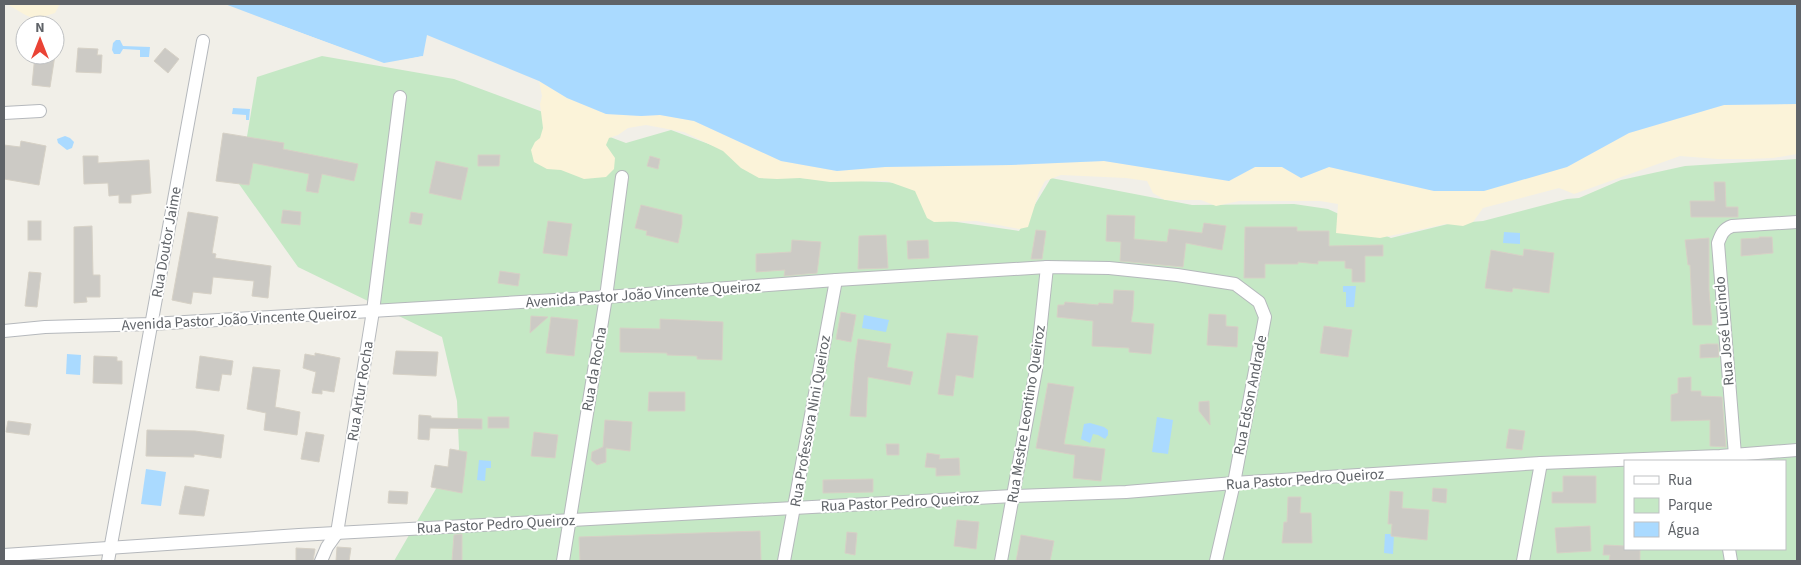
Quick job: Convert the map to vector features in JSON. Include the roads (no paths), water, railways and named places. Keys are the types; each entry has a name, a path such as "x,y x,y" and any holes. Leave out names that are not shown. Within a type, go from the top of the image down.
{"street":[{"name":"Rua Doutor Jaime","path":"108,561 203,41"},
{"name":"Rua Artur Rocha","path":"321,561 326,547 337,533 373,311 400,97"},
{"path":"4,113 40,111"},
{"name":"Rua da Rocha","path":"563,561 606,297 622,177"},
{"name":"Rua José Lucindo","path":"1735,455 1718,243 1722,233 1727,228 1744,224 1797,222"},
{"name":"Avenida Pastor João Vincente Queiroz","path":"4,331 45,327 151,324 606,297 1047,267 1109,268 1177,275 1235,284 1259,302 1265,317"},
{"name":"Rua Mestre Leontino Queiroz","path":"1001,561 1036,370 1047,267"},
{"name":"Rua Professora Nini Queiroz","path":"784,561 836,280"},
{"name":"Rua Edson Andrade","path":"1216,561 1234,483 1265,317"},
{"name":"Rua Pastor Pedro Queiroz","path":"1649,460 1721,458 1735,455 1797,450"},
{"name":"Rua Pastor Pedro Queiroz","path":"4,556 111,547 337,533 794,507 1126,492 1541,463 1624,461"},
{"path":"1522,561 1541,463"}],"water":[{"path":"225,4 1797,4 1797,104 1724,105 1629,133 1567,167 1484,191 1434,191 1329,167 1301,178 1282,167 1255,167 1229,181 1104,161 885,167 837,171 781,161 694,121 660,115 606,114 567,98 539,81 427,35 423,56 384,64"},
{"path":"116,40 120,40 123,46 150,47 149,57 140,57 140,50 123,49 120,54 114,54 112,50 113,43"},
{"path":"233,108 250,109 249,120 246,120 246,115 232,114"},
{"path":"65,136 74,142 72,148 67,150 58,143 57,139"},
{"path":"1504,232 1520,233 1520,244 1503,243"},
{"path":"1343,286 1356,286 1354,307 1346,307 1346,292 1343,292"},
{"path":"864,315 889,320 886,332 862,328"},
{"path":"67,354 81,355 80,375 66,374"},
{"path":"1157,417 1173,420 1168,454 1152,452"},
{"path":"1090,423 1108,430 1108,435 1105,439 1093,434 1090,443 1081,439 1084,424"},
{"path":"479,460 491,461 491,468 486,468 485,481 477,480"},
{"path":"146,469 166,472 161,506 141,504"},
{"path":"1385,534 1394,534 1393,554 1384,553"}]}
